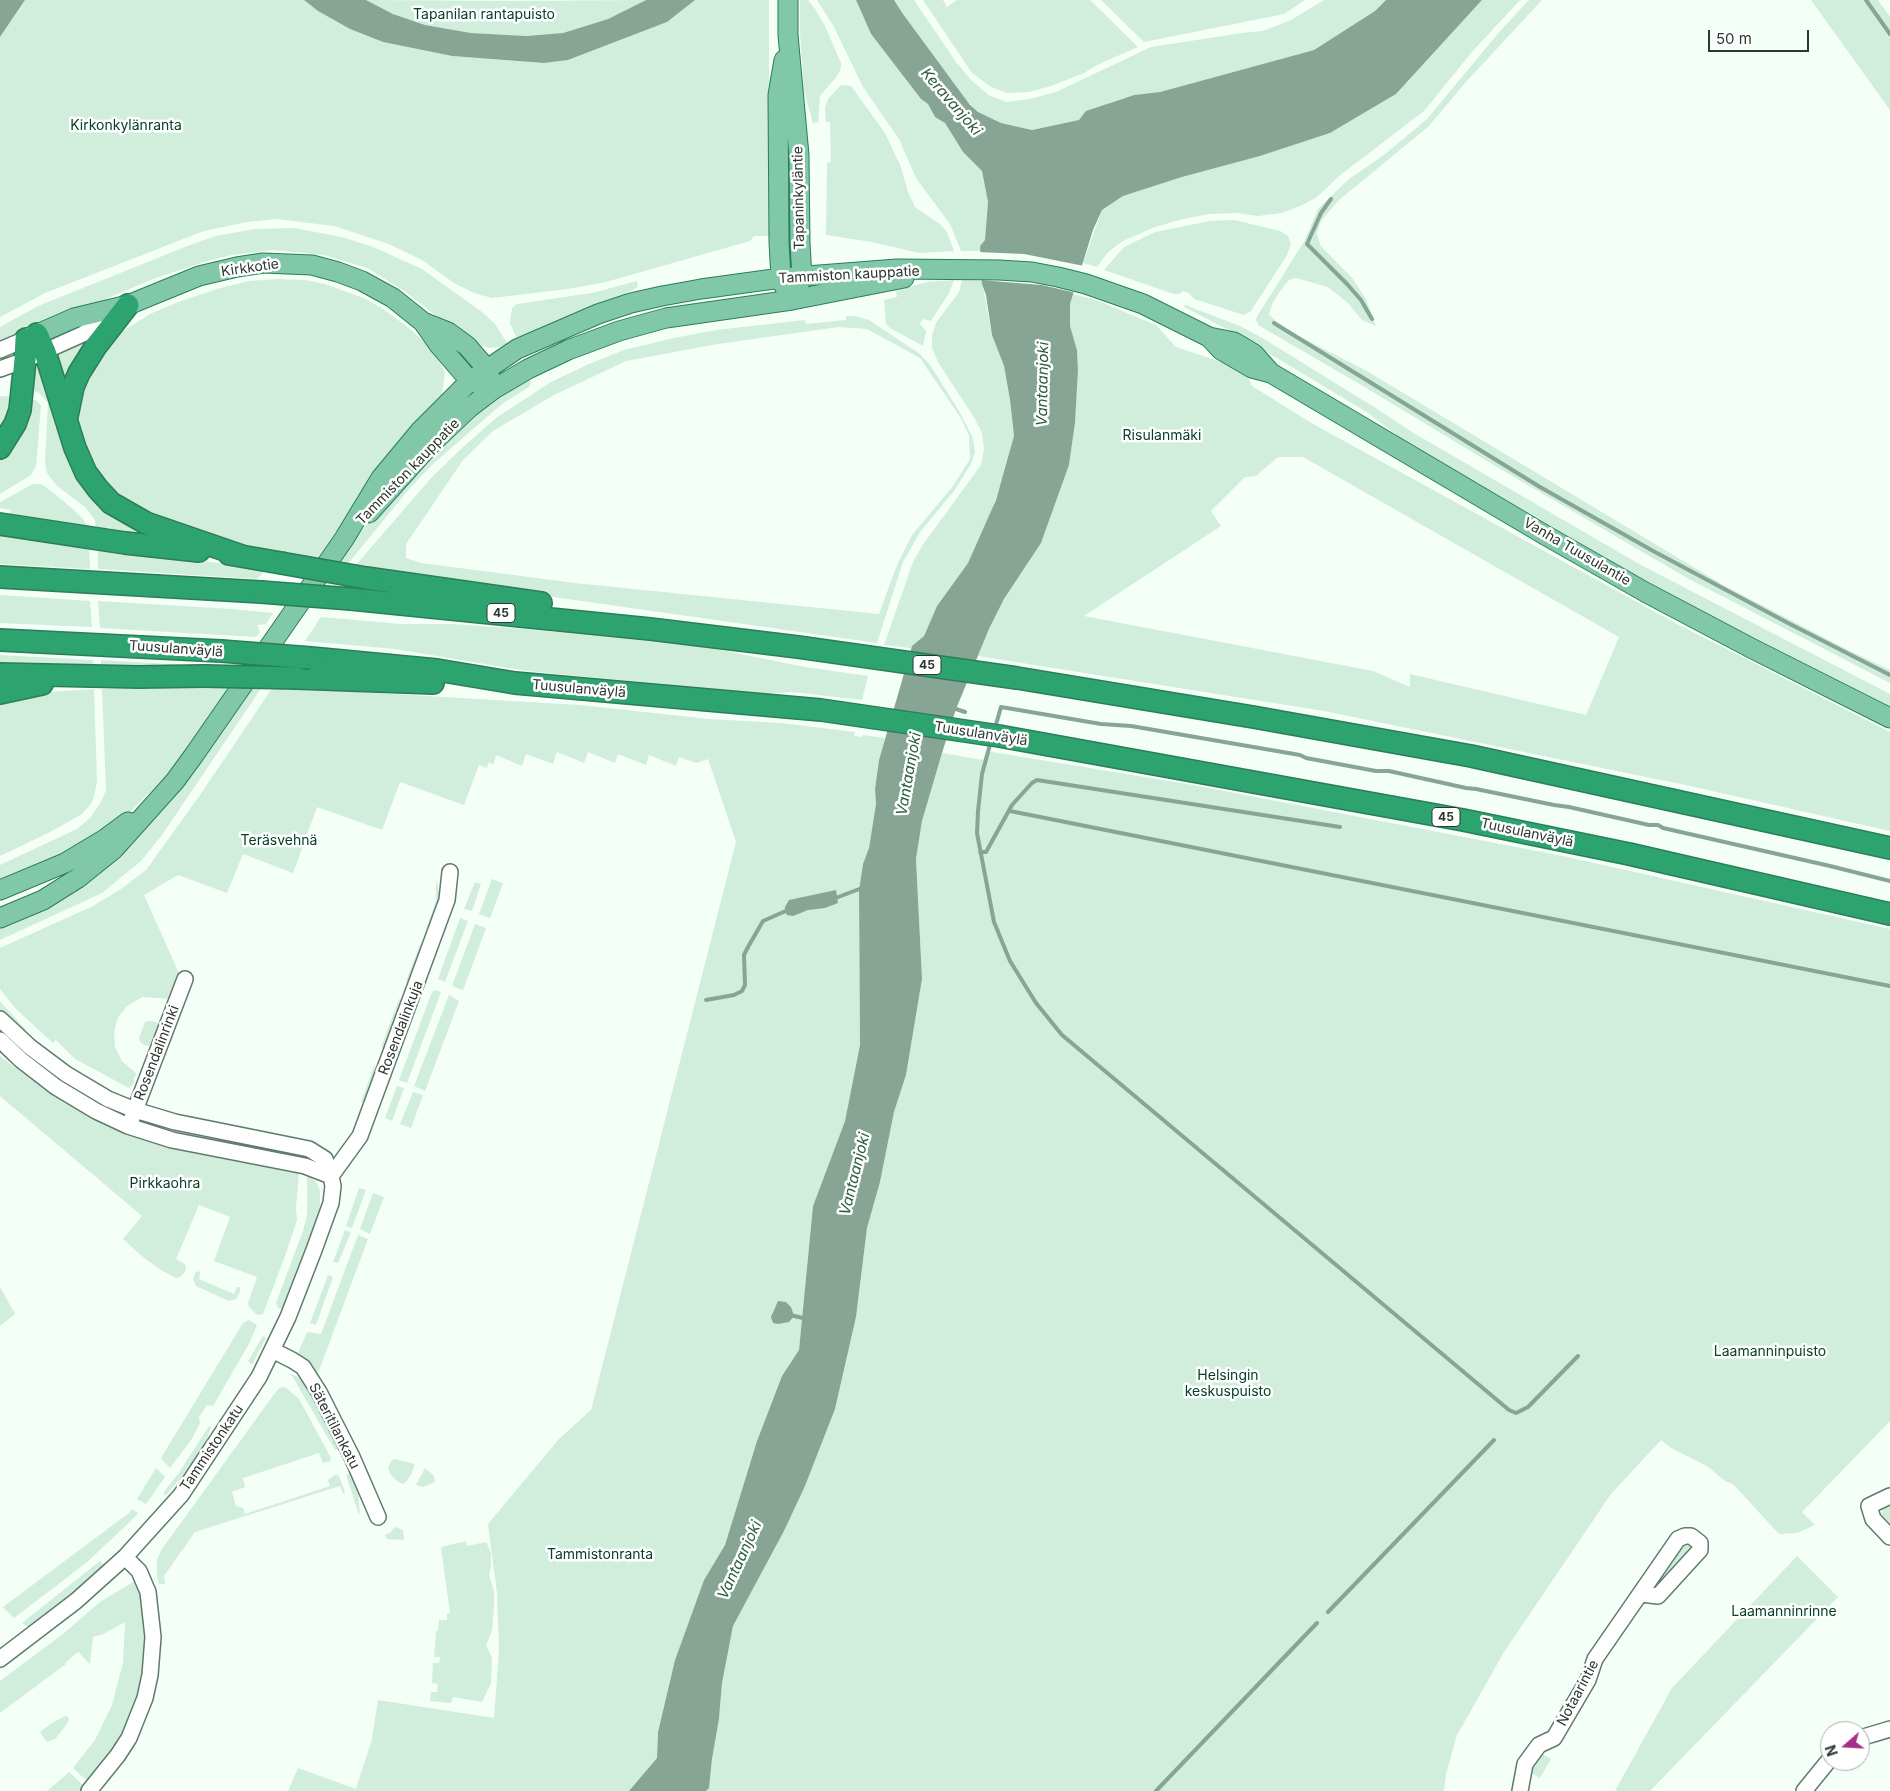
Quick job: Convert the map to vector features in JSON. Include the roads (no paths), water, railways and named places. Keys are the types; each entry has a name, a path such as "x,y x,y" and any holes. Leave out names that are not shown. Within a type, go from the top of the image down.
{"highway":[{"path":"66,419 73,388 79,373 96,346 128,305"},
{"path":"33,346 66,419 74,448 86,472 111,503 146,523 242,556"},
{"path":"0,448 15,424 20,410 33,346"},
{"path":"0,524 125,543 242,556 366,578 594,611 650,629"},
{"name":"45","path":"0,577 351,599 650,629 1018,678 1263,718 1471,756 1890,848"},
{"name":"Tuusulanväylä","path":"0,640 221,651 311,658 437,670 515,683 821,710 999,736 1463,820 1638,856 1890,914"},
{"path":"0,674 204,676 437,683 515,683"},
{"path":"0,693 89,676"}],"main road":[{"name":"Tapaninkyläntie","path":"788,0 788,35 798,134 802,277 792,300"},
{"name":"Tapaninkyläntie","path":"788,35 778,95 780,278 792,300"},
{"name":"Kirkkotie","path":"33,346 74,318 128,305 199,276 237,267 284,263 312,265 362,281 393,298 423,322 439,345 470,381"},
{"name":"Tammiston kauppatie","path":"0,918 43,900 78,878 114,849 154,804 194,755 344,539 381,478 420,431 470,381 487,369 517,349 561,329 631,303 701,289 780,278 897,269 932,270"},
{"name":"Tammiston kauppatie","path":"344,539 394,487 428,447 469,408 494,389 528,369 568,350 619,331 666,318 792,300 884,283 932,270"},
{"name":"Vanha Tuusulantie","path":"932,270 1032,272 1086,284 1121,295 1175,318 1209,337 1221,350 1252,368 1271,373 1645,592 1750,648 1890,718"},
{"name":"Kirkkotie","path":"423,322 448,332 467,346 487,369 494,389"},
{"path":"470,381 494,389"},
{"name":"Tammiston kauppatie","path":"0,890 64,863 105,839 154,804"}],"street":[{"name":"Kirkkotie","path":"0,350 33,346"},
{"name":"Kirkkotie","path":"0,369 33,346"},
{"name":"Rosendalinkuja","path":"331,1176 360,1136 447,900 450,872"},
{"name":"Rosendalinrinki","path":"128,1126 185,979"},
{"path":"0,1019 30,1047 66,1074 108,1098 135,1110 175,1122 309,1149 324,1159 331,1176"},
{"path":"0,1040 21,1060 56,1087 96,1111 128,1126 172,1140 305,1166 331,1176"},
{"name":"Tammistonkatu","path":"0,1659 76,1601 125,1557 181,1495 259,1377 272,1350 311,1259 331,1203 333,1186 331,1176"},
{"name":"Säteritilankatu","path":"272,1350 303,1367 319,1392 352,1457 378,1517"},
{"path":"1890,1496 1869,1506 1873,1518 1890,1537"},
{"path":"89,1791 118,1755 128,1738 145,1698 150,1675 153,1637 148,1592 139,1571 125,1557"},
{"name":"Notaarintie","path":"1520,1791 1525,1764 1538,1745 1554,1738 1588,1680 1595,1659 1641,1594"},
{"path":"1870,1735 1890,1729"},
{"path":"1804,1791 1820,1771"}],"water":[{"path":"0,0 25,0 0,37"},
{"path":"304,0 366,0 393,14 425,25 471,33 526,36 563,33 608,19 646,0 695,0 667,22 568,60 544,63 452,56 383,42 350,29 318,11"},
{"path":"856,0 894,0 970,105 978,112 1001,123 1032,130 1079,120 1086,111 1134,95 1160,92 1314,50 1375,11 1386,0 1482,0 1396,94 1330,133 1260,156 1182,177 1123,196 1102,210 1093,230 1070,304 1070,326 1077,350 1078,371 1075,423 1069,465 1041,543 1004,599 989,629 956,709 922,821 916,859 922,979 906,1075 894,1112 880,1182 867,1228 856,1317 835,1409 805,1486 784,1531 733,1626 722,1683 709,1788 706,1791 629,1791 657,1758 658,1732 675,1660 704,1580 725,1545 757,1441 782,1376 799,1350 813,1206 845,1121 860,1045 859,890 863,864 869,848 876,804 875,789 879,760 912,646 924,636 937,606 968,563 996,500 1014,436 1004,366 992,335 986,295 982,284 980,246 985,240 988,202 982,171 963,152 945,123 935,117 928,104 921,99 871,34"},
{"path":"836,890 838,903 825,908 808,910 793,916 787,915 785,911 789,900"},
{"path":"778,1301 786,1302 791,1307 794,1316 789,1322 773,1323 771,1317"}],"waterway":[{"path":"1866,0 1890,34"},
{"path":"1331,199 1321,213 1307,244 1361,300 1372,319"},
{"path":"1274,323 1540,487 1655,552 1890,675"},
{"path":"995,728 1001,707 1101,724 1131,726 1300,755 1306,758 1376,771 1389,771 1649,825 1658,825 1663,828 1890,881"},
{"path":"956,709 965,712"},
{"path":"991,741 982,774 977,833 994,922 1010,961 1036,1003 1062,1035 1509,1410 1516,1413 1528,1407 1578,1356"},
{"path":"980,852 986,852 1012,805 1037,780 1340,827"},
{"path":"1010,811 1890,986"},
{"path":"833,899 862,888"},
{"path":"706,1000 734,995 742,991 745,985 744,955 748,947 763,921 788,910"},
{"path":"790,1315 803,1318"},
{"path":"1328,1612 1494,1440"},
{"path":"1156,1791 1317,1623"}],"park label":[{"name":"Tapanilan rantapuisto","path":"484,15"},
{"name":"Kirkonkylänranta","path":"126,126"},
{"name":"Risulanmäki","path":"1162,436"},
{"name":"Teräsvehnä","path":"279,841"},
{"name":"Pirkkaohra","path":"165,1184"},
{"name":"Laamanninpuisto","path":"1770,1352"},
{"name":"Helsingin keskuspuisto","path":"1228,1384"},
{"name":"Tammistonranta","path":"600,1555"},
{"name":"Laamanninrinne","path":"1784,1612"}],"water label":[{"name":"Keravanjoki","path":"951,102"},
{"name":"Vantaanjoki","path":"1043,384"},
{"name":"Vantaanjoki","path":"909,774"},
{"name":"Vantaanjoki","path":"855,1174"},
{"name":"Vantaanjoki","path":"740,1560"}]}
